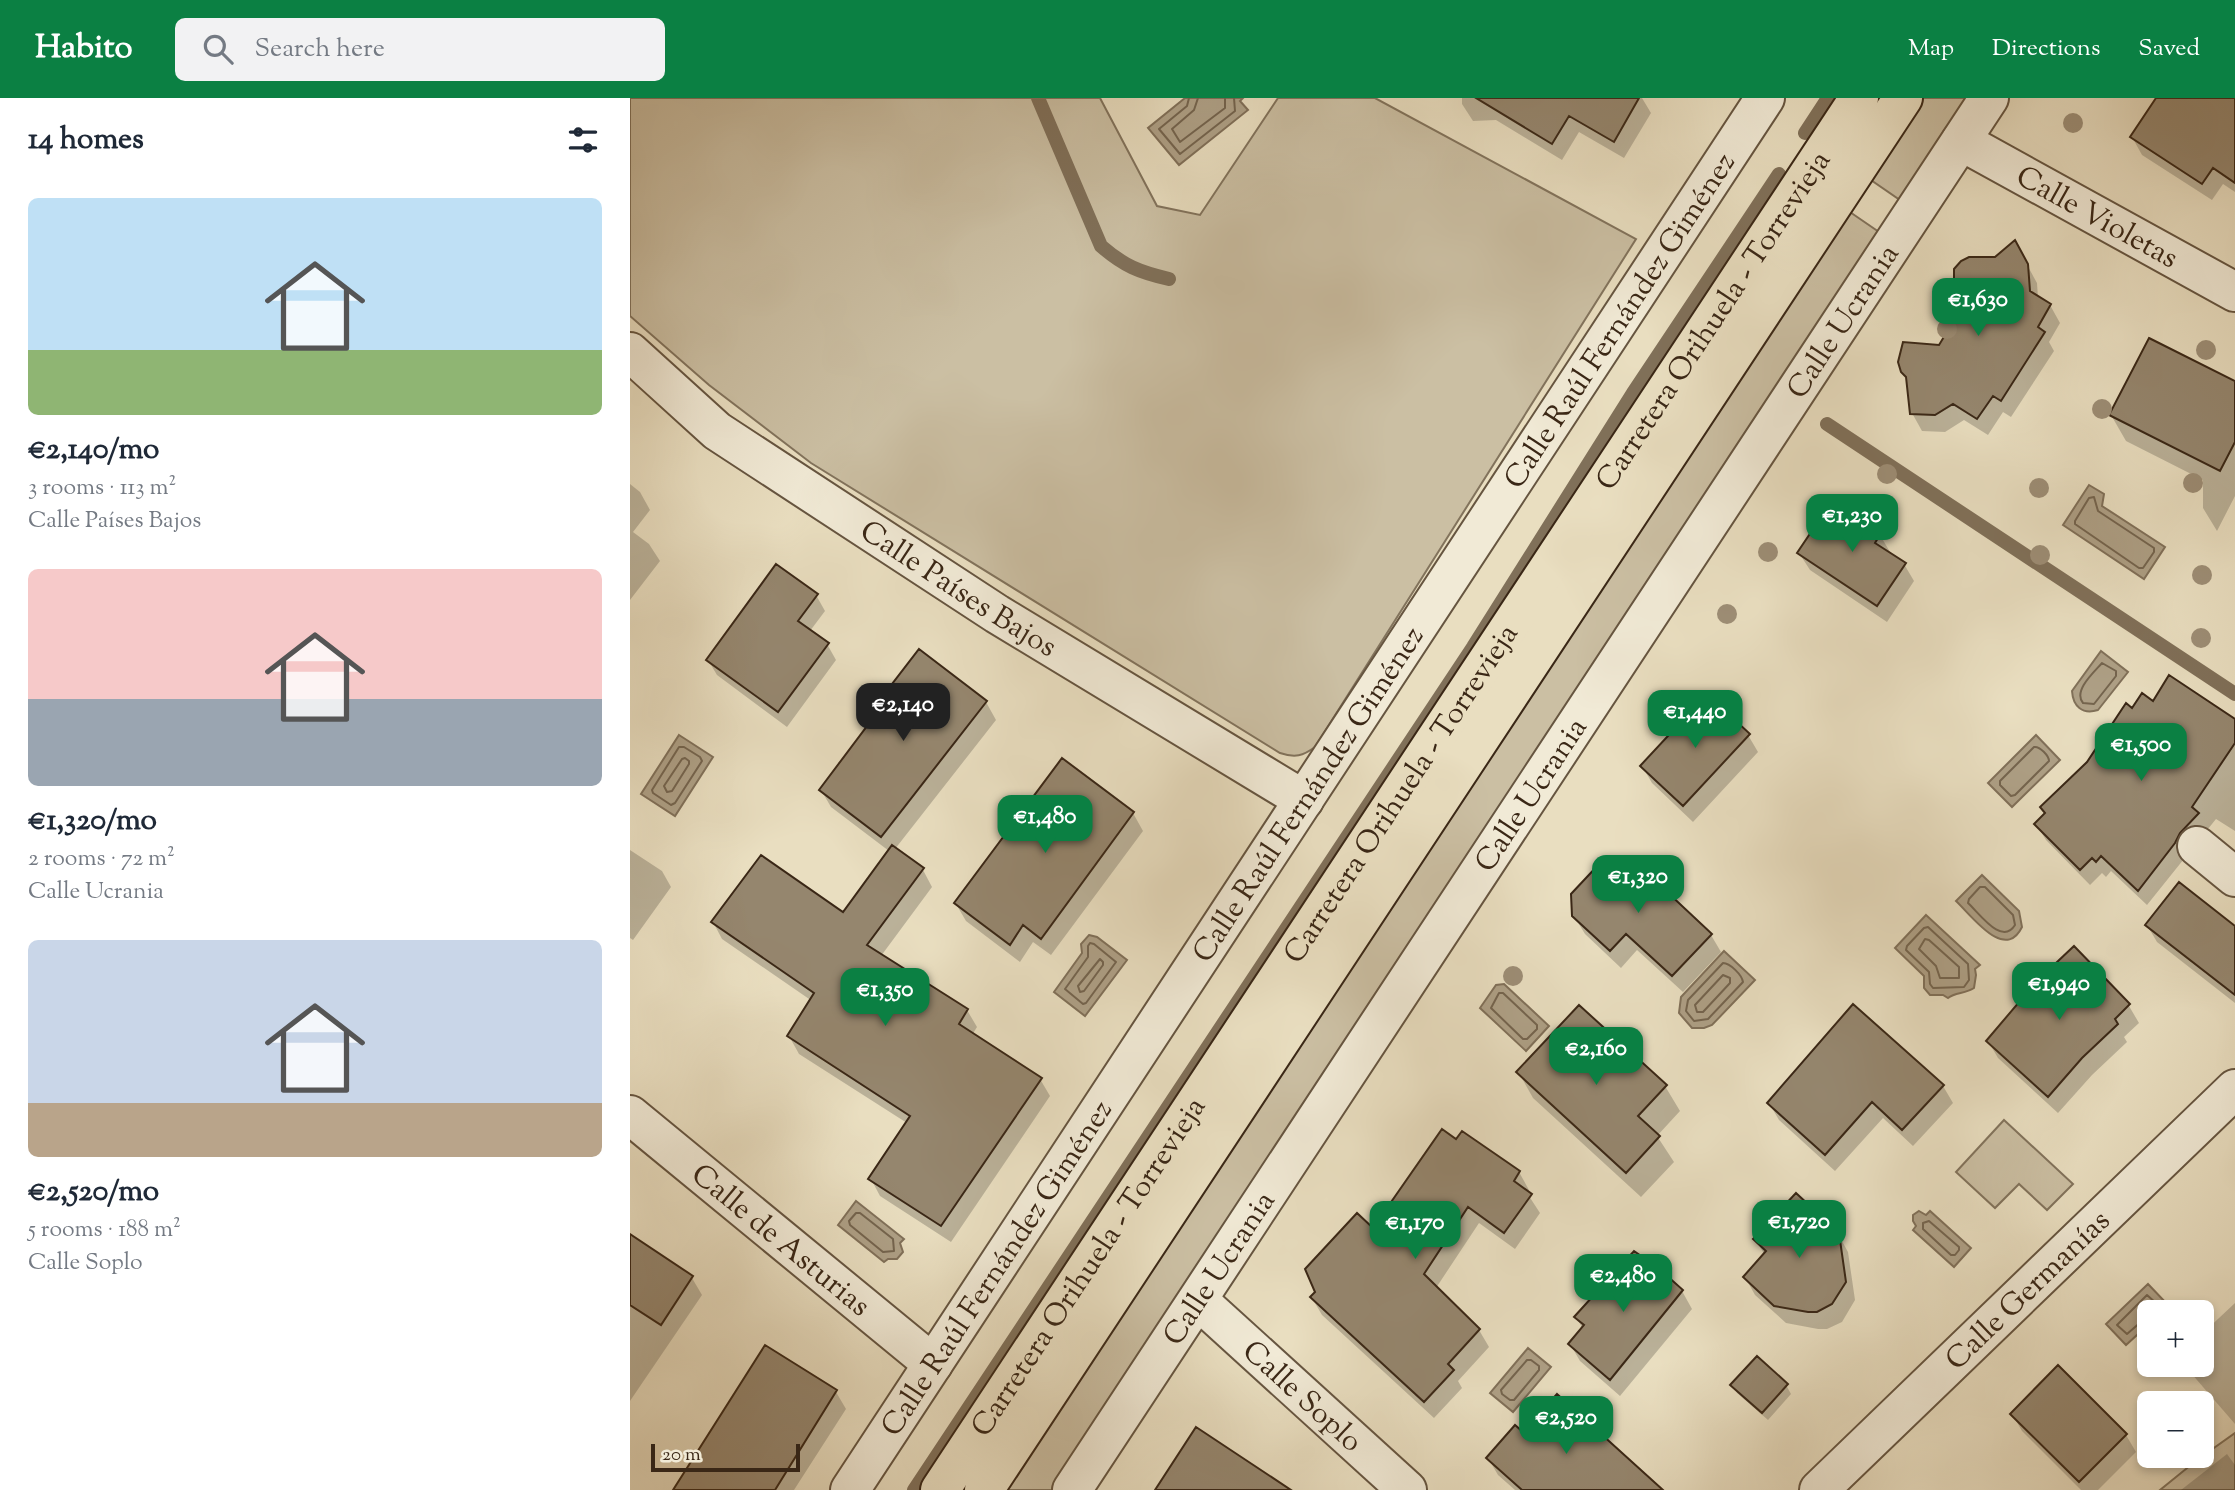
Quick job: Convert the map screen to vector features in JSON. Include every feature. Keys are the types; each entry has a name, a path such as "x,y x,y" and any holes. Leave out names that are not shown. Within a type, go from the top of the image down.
{"main road":[{"name":"Carretera Orihuela - Torrevieja","path":"940,1490 1859,98"},
{"name":"Carretera Orihuela - Torrevieja","path":"984,1490 1903,98"}],"street":[{"name":"Calle Raúl Fernández Giménez","path":"850,1490 1765,98"},
{"name":"Calle Ucrania","path":"1072,1490 1989,98"},
{"name":"Calle Violetas","path":"1961,141 2235,292"},
{"name":"Calle Países Bajos","path":"630,352 717,430 997,614 1304,800"},
{"path":"2197,846 2235,877"},
{"name":"Calle Germanías","path":"1819,1490 2235,1089"},
{"name":"Calle de Asturias","path":"630,1115 933,1364"},
{"name":"Calle Soplo","path":"1198,1300 1407,1490"}],"shaded area":[{"path":"630,98 1100,98 1157,206 1200,215 1278,98 1375,98 1636,239 1315,747 1295,756 1280,753 811,463 709,385 630,316"},
{"path":"1921,98 1966,98 1900,200 1868,178"},
{"path":"1847,210 1879,232 1053,1490 1002,1490"},
{"path":"2004,1120 2073,1184 2047,1210 2019,1184 1995,1208 1956,1172"},
{"path":"2235,1433 2235,1490 2160,1490 2187,1468 2214,1468 2214,1448"}],"water":[{"path":"1185,98 1243,98 1240,101 1248,110 1179,165 1148,128"},
{"path":"2089,485 2104,494 2102,506 2165,547 2144,579 2063,525"},
{"path":"2101,651 2128,672 2098,710 2083,710 2076,705 2072,691"},
{"path":"679,735 713,757 675,816 641,794"},
{"path":"2036,735 2060,760 2012,807 1988,783"},
{"path":"1982,875 2019,911 2022,927 2015,937 2007,940 1989,933 1956,901"},
{"path":"1926,915 1980,965 1975,969 1974,988 1948,998 1943,995 1930,995 1924,988 1924,976 1895,948"},
{"path":"1089,935 1097,937 1127,960 1085,1016 1054,992 1082,953 1081,944"},
{"path":"1724,951 1755,980 1712,1025 1692,1028 1679,1013 1681,997"},
{"path":"1504,984 1549,1026 1526,1051 1480,1008 1496,985"},
{"path":"856,1201 904,1239 900,1243 903,1252 897,1259 884,1262 838,1225"},
{"path":"1919,1211 1926,1215 1930,1211 1971,1248 1954,1267 1913,1230 1916,1226 1913,1215"},
{"path":"2148,1284 2163,1300 2137,1300 2137,1335 2126,1345 2106,1324"},
{"path":"1528,1348 1551,1367 1513,1412 1490,1393"}],"building":[{"path":"1476,98 1639,98 1614,142 1569,116 1552,144"},
{"path":"2156,98 2235,98 2235,183 2213,168 2202,184 2130,137"},
{"path":"2015,240 2028,264 2030,291 2051,304 2038,327 2045,332 2001,401 1993,396 1977,419 1953,404 1935,415 1910,414 1906,377 1898,362 1903,342 1939,345 1964,304 1954,281 1954,269 1969,257 1995,257"},
{"path":"2149,338 2235,381 2235,442 2220,471 2109,415"},
{"path":"1832,501 1881,533 1875,543 1906,563 1877,606 1797,553"},
{"path":"776,564 818,594 798,621 829,643 778,712 706,660"},
{"path":"919,649 987,701 881,837 819,790 873,718 869,714"},
{"path":"2169,675 2235,719 2235,743 2192,807 2199,813 2180,833 2138,891 2101,856 2096,862 2092,858 2080,870 2034,824 2045,813 2040,807 2087,762 2126,703 2132,708 2142,693 2153,701"},
{"path":"1707,694 1750,734 1683,806 1640,766"},
{"path":"1062,758 1134,812 1041,939 1023,925 1010,945 954,903"},
{"path":"892,845 924,868 867,945 968,1009 959,1024 1042,1078 941,1226 868,1179 910,1116 787,1036 814,993 711,922 761,855 843,912"},
{"path":"1633,860 1712,934 1672,976 1626,934 1610,951 1572,916 1571,894 1601,862 1616,878"},
{"path":"2179,882 2235,926 2235,995 2145,925"},
{"path":"2074,946 2130,1004 2115,1019 2118,1024 2082,1058 2048,1097 1986,1041 2037,981"},
{"path":"1853,1004 1944,1085 1902,1130 1872,1102 1825,1155 1767,1103"},
{"path":"1579,1005 1667,1085 1638,1116 1660,1136 1626,1173 1516,1072"},
{"path":"1442,1129 1456,1139 1462,1131 1520,1171 1514,1181 1532,1194 1504,1233 1468,1207 1424,1274 1480,1329 1448,1364 1454,1370 1424,1402 1310,1297 1315,1292 1305,1269 1357,1213 1373,1228"},
{"path":"1796,1193 1839,1233 1846,1282 1832,1304 1817,1312 1774,1306 1743,1277 1766,1251 1753,1239"},
{"path":"630,1234 693,1276 661,1325 630,1305"},
{"path":"1634,1251 1683,1290 1610,1380 1568,1344 1584,1325 1574,1317"},
{"path":"765,1345 837,1390 775,1490 673,1490"},
{"path":"1757,1356 1788,1384 1762,1413 1730,1385"},
{"path":"2058,1365 2127,1434 2079,1482 2010,1414"},
{"path":"1557,1394 1663,1490 1522,1490 1486,1458 1515,1425 1523,1432"},
{"path":"1196,1427 1291,1490 1155,1490"}],"waterway":[{"path":"1038,98 1101,246 1132,267 1169,279"},
{"path":"1805,133 1828,98"},
{"path":"914,1490 1473,647 1633,393 1779,174"},
{"path":"1827,424 2235,694"}]}
